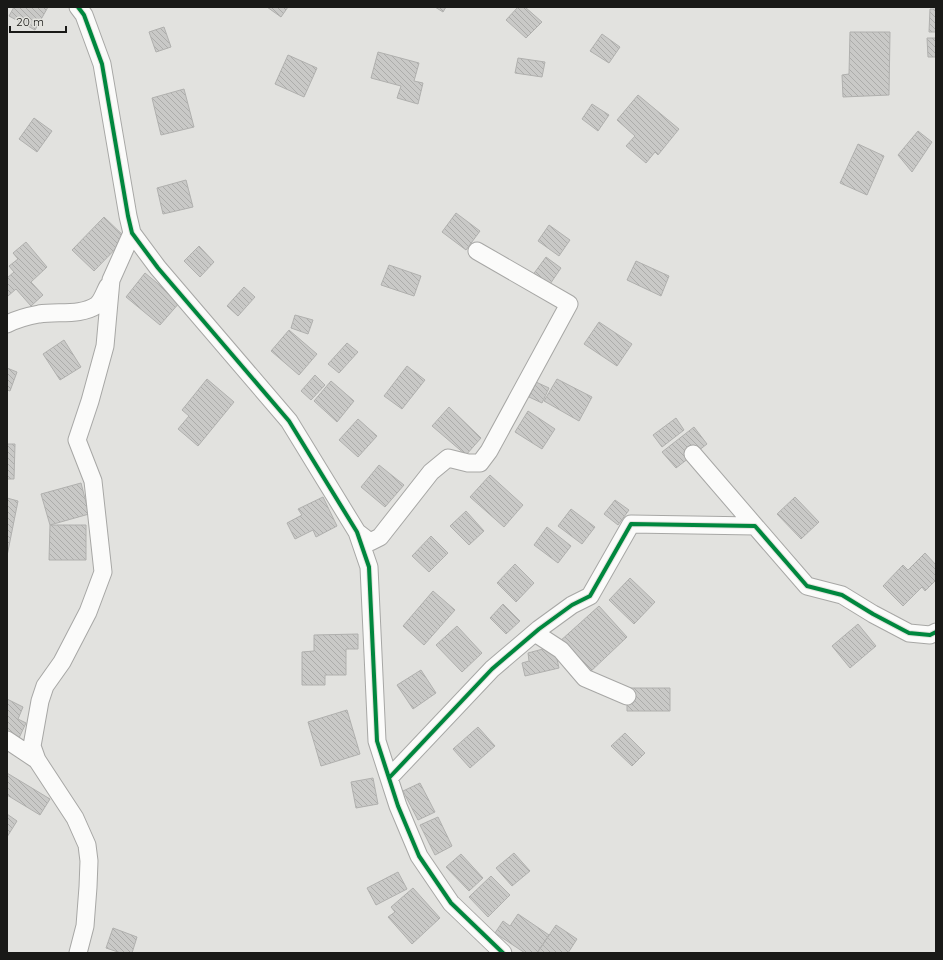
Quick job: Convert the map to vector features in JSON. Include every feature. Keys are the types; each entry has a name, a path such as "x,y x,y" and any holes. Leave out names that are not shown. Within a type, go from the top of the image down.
{"street":[{"path":"78,7 84,15 102,64 132,233 158,268 289,421 357,532 370,567 377,741 398,806 419,856 452,903 503,953"},
{"path":"7,324 19,319 40,314 73,312 98,304 111,280 132,233"},
{"path":"357,532 370,542 380,537 431,472 448,458 468,463 480,463 489,451 569,304 477,251"},
{"path":"78,953 85,926 89,861 87,845 74,818 37,760 32,746 40,702 45,686 65,656 88,612 103,572 93,481 77,440 90,401 105,346 111,280"},
{"path":"694,454 807,586 842,595 872,614 909,633 930,635 936,632"},
{"path":"389,778 492,669 535,633 572,605 590,596 631,524 755,526"},
{"path":"535,633 560,650 585,678 627,696"},
{"path":"7,740 37,760"}],"building":[{"path":"14,7 48,7 35,30 9,16"},
{"path":"267,7 288,7 281,17"},
{"path":"435,7 446,7 443,12"},
{"path":"518,7 525,7 542,22 526,38 506,20"},
{"path":"930,9 936,9 936,32 929,32"},
{"path":"164,27 171,47 156,52 149,32"},
{"path":"850,32 890,32 889,95 843,97 842,75 849,74"},
{"path":"602,34 620,47 609,63 590,51"},
{"path":"927,38 936,38 936,57 928,57"},
{"path":"378,52 419,63 414,81 423,83 418,104 397,98 401,86 371,78"},
{"path":"288,55 317,68 304,97 275,84"},
{"path":"518,58 545,62 542,77 515,73"},
{"path":"184,89 194,127 161,135 152,98"},
{"path":"638,95 679,129 658,155 655,152 646,163 626,146 635,136 617,120"},
{"path":"592,104 609,115 598,131 582,119"},
{"path":"34,118 52,131 37,152 19,139"},
{"path":"918,131 932,142 912,172 898,155"},
{"path":"858,144 884,156 867,195 840,183"},
{"path":"186,180 193,207 163,214 157,188"},
{"path":"456,213 480,231 466,250 442,232"},
{"path":"104,217 126,238 94,271 72,250"},
{"path":"549,225 570,240 559,256 538,241"},
{"path":"26,242 47,267 31,282 43,295 31,306 16,289 7,296 7,278 14,272 9,266 18,259 13,253"},
{"path":"199,246 214,262 200,277 184,261"},
{"path":"546,257 561,268 548,287 532,276"},
{"path":"636,261 669,276 661,296 627,280"},
{"path":"389,265 421,276 414,296 381,285"},
{"path":"145,273 180,302 160,325 126,297"},
{"path":"244,287 255,297 238,316 227,306"},
{"path":"295,315 313,320 308,334 291,328"},
{"path":"599,322 632,344 617,366 584,344"},
{"path":"289,330 317,354 299,375 271,351"},
{"path":"64,340 81,367 60,380 43,354"},
{"path":"347,343 358,352 339,373 328,364"},
{"path":"407,366 425,380 402,409 384,396"},
{"path":"7,368 17,372 10,391 7,390"},
{"path":"315,375 325,385 311,400 301,391"},
{"path":"207,379 234,402 198,446 178,429 189,416 182,410"},
{"path":"557,379 592,397 579,421 544,401"},
{"path":"331,381 354,401 337,422 314,401"},
{"path":"536,382 549,388 542,403 529,397"},
{"path":"449,407 481,438 466,455 432,426"},
{"path":"528,411 555,429 542,449 515,432"},
{"path":"676,418 684,430 662,447 653,435"},
{"path":"358,419 377,436 358,457 339,440"},
{"path":"694,427 707,444 676,468 662,452"},
{"path":"7,444 15,444 14,479 7,479"},
{"path":"379,465 404,485 385,507 361,487"},
{"path":"490,475 523,505 504,527 470,497"},
{"path":"81,483 89,514 50,525 41,494"},
{"path":"323,497 337,526 316,537 313,530 295,539 287,523 302,515 298,509"},
{"path":"795,497 819,522 801,539 777,514"},
{"path":"7,498 18,501 7,556"},
{"path":"615,500 629,510 618,525 604,514"},
{"path":"571,509 595,527 582,544 558,526"},
{"path":"466,511 484,531 469,545 450,526"},
{"path":"50,525 86,525 86,560 49,560"},
{"path":"547,527 571,546 558,563 534,545"},
{"path":"431,536 448,553 429,572 412,556"},
{"path":"925,553 936,565 936,580 925,591 922,587 903,606 883,586 903,565 908,570"},
{"path":"515,564 534,583 516,602 497,583"},
{"path":"630,578 655,602 634,624 609,600"},
{"path":"433,591 455,610 424,645 403,626"},
{"path":"503,604 520,621 506,634 490,618"},
{"path":"599,606 627,637 588,674 559,642"},
{"path":"858,624 876,646 850,668 832,646"},
{"path":"457,626 482,653 462,672 436,645"},
{"path":"358,634 358,649 346,649 346,675 325,675 325,685 302,685 302,652 314,651 314,635"},
{"path":"554,646 559,668 525,676 522,663 529,661 528,653"},
{"path":"421,670 436,693 413,709 397,685"},
{"path":"627,688 670,688 670,711 627,711"},
{"path":"7,699 23,707 18,719 26,723 19,738 7,732"},
{"path":"347,710 360,754 321,766 308,722"},
{"path":"478,727 495,746 470,768 453,749"},
{"path":"625,733 645,753 632,766 611,746"},
{"path":"7,773 50,799 40,815 7,795"},
{"path":"373,778 378,804 356,808 351,782"},
{"path":"420,783 435,812 418,820 403,791"},
{"path":"7,814 17,821 7,837"},
{"path":"438,817 452,846 435,855 420,825"},
{"path":"514,853 530,871 512,886 496,868"},
{"path":"461,854 483,878 469,891 446,867"},
{"path":"398,872 407,889 376,905 367,888"},
{"path":"491,876 510,895 488,917 469,897"},
{"path":"413,888 440,918 412,944 388,917 395,912 391,907"},
{"path":"518,914 549,935 537,953 525,953 495,933 503,921 510,926"},
{"path":"556,925 577,939 568,953 537,953"},
{"path":"113,928 137,937 132,953 121,953 106,948"}],"cycle path":[{"path":"78,7 84,15 102,64 132,233 158,268 289,421 357,532 369,567 377,741 398,806 419,856 451,903 503,953"},
{"path":"389,778 492,669 539,629 572,605 590,596 631,524 755,526 807,586 842,595 873,614 909,633 930,635 936,632"}]}
